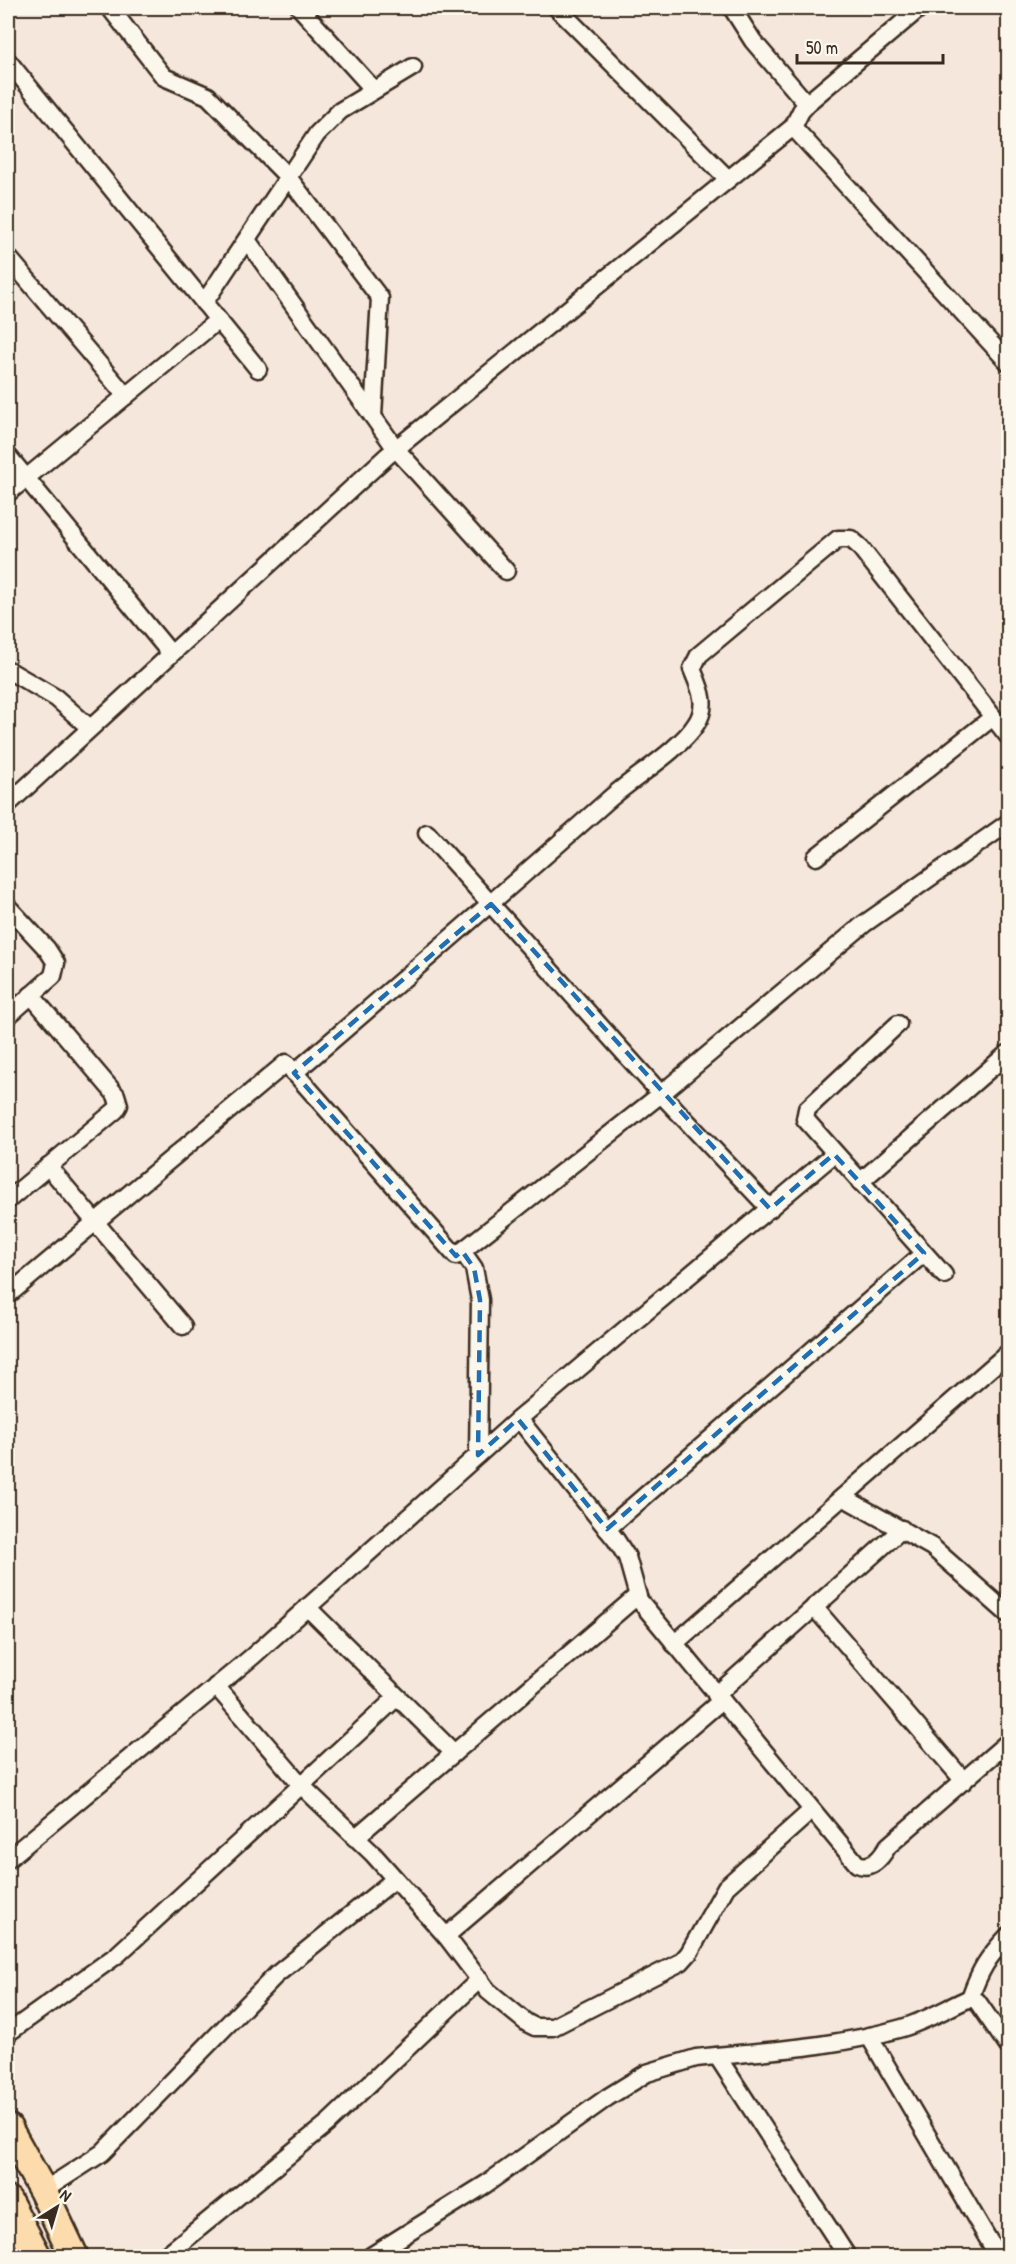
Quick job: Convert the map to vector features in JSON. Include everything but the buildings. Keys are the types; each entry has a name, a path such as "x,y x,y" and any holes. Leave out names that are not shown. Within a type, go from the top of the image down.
{"highway":[{"path":"8,2128 43,2191 74,2256"},
{"path":"8,2201 37,2256"}],"street":[{"path":"110,8 164,77 208,96 288,177 380,298 373,416"},
{"path":"300,8 374,90"},
{"path":"557,8 729,179"},
{"path":"732,8 757,45 807,104"},
{"path":"8,804 396,448 793,127 807,104 921,8"},
{"path":"8,61 258,369"},
{"path":"204,303 328,120 413,67"},
{"path":"793,127 1008,362"},
{"path":"247,240 396,448 506,571"},
{"path":"8,257 126,396"},
{"path":"8,493 218,320"},
{"path":"8,456 171,654"},
{"path":"294,1073 491,904 616,792 687,737 702,712 703,697 692,669 699,655 838,539 851,539 859,546 1008,736"},
{"path":"8,670 56,698 90,728"},
{"path":"816,857 993,717"},
{"path":"8,1295 286,1063 456,1256 661,1094 864,924 1008,823"},
{"path":"427,833 661,1094 770,1209"},
{"path":"8,907 47,949 56,963 53,976 8,1016"},
{"path":"8,1200 116,1110 118,1100 31,995"},
{"path":"898,1024 807,1109 805,1119 944,1275"},
{"path":"860,1182 1007,1054"},
{"path":"8,1859 216,1686 519,1419 834,1154"},
{"path":"48,1166 183,1326"},
{"path":"462,1251 474,1268 480,1300 478,1455"},
{"path":"607,1529 924,1253"},
{"path":"674,1644 1008,1353"},
{"path":"519,1419 627,1557 637,1596 674,1644 857,1864 867,1866 881,1857 888,1846 1008,1742"},
{"path":"843,1497 932,1547 1002,1597 1008,1614"},
{"path":"446,1936 719,1698 814,1607 902,1529"},
{"path":"355,1838 637,1596"},
{"path":"307,1607 454,1753"},
{"path":"814,1607 963,1781"},
{"path":"216,1686 302,1786 395,1879 446,1936 488,1991 527,2023 544,2028 553,2026 636,1986 685,1958 726,1887 812,1810"},
{"path":"8,2033 117,1955 397,1697"},
{"path":"43,2191 102,2153 276,1975 395,1879"},
{"path":"371,2256 486,2184 608,2097 646,2073 696,2058 869,2036 902,2028 934,2016 970,1998 980,1971 991,1954 1008,1936"},
{"path":"165,2256 328,2123 480,1979"},
{"path":"970,1998 977,2001 1008,2046"},
{"path":"869,2036 998,2256"},
{"path":"717,2056 847,2256"}],"highlighted area":[{"path":"491,904 770,1209 834,1154 924,1253 607,1529 518,1419 478,1455 480,1300 474,1268 462,1251 456,1256 294,1073"}]}
